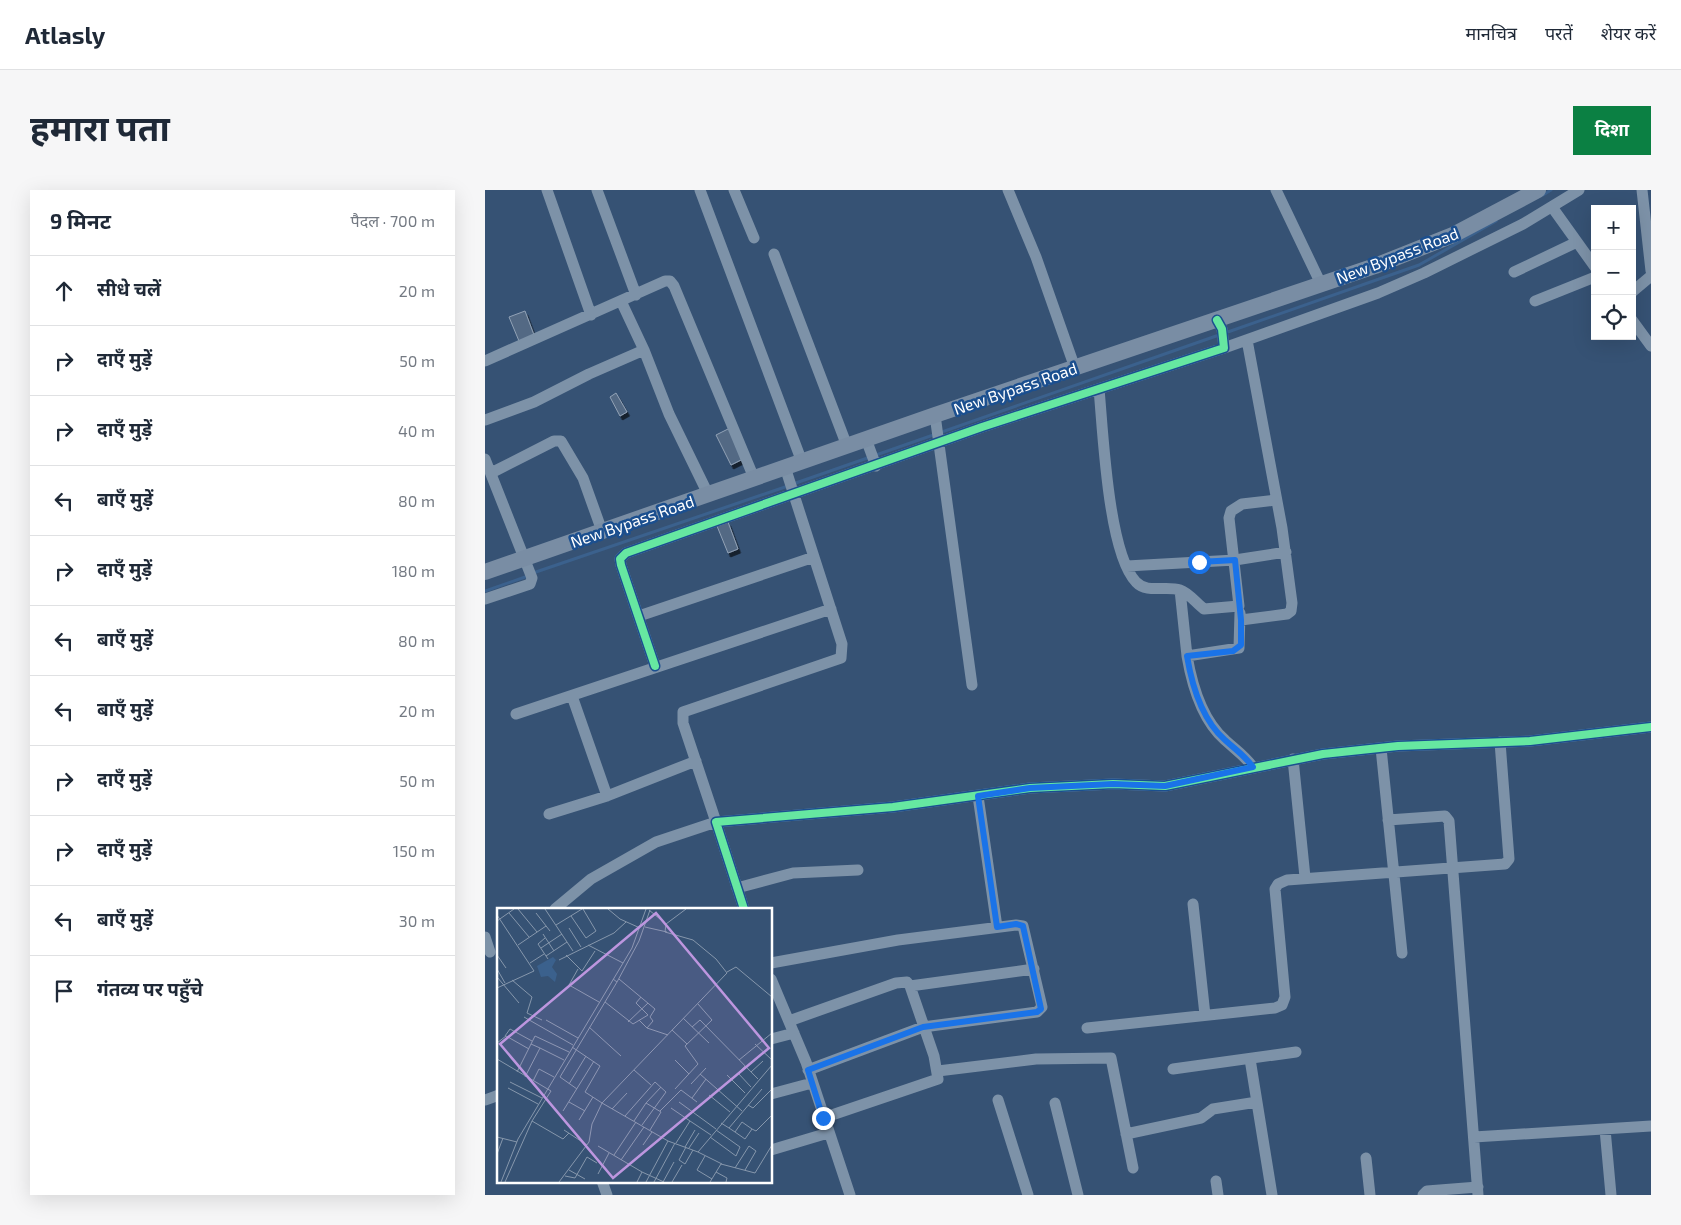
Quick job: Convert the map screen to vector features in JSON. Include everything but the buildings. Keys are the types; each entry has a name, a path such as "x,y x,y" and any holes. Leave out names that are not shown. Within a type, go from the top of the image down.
{"main road":[{"name":"New Bypass Road","path":"485,572 529,569 602,531 754,478 790,483 802,462 847,446 871,454 937,431 1075,368 1222,334 1321,284 1438,242 1531,192"}],"street":[{"path":"547,190 591,315"},
{"path":"597,190 637,295"},
{"path":"699,190 802,462"},
{"path":"734,190 754,238"},
{"path":"1008,190 1036,257 1075,368"},
{"path":"1276,190 1321,284"},
{"path":"655,666 621,565 622,555 790,483 871,454 937,431 1099,389 1222,334 1247,340 1409,280 1473,250 1553,207 1579,190"},
{"path":"1641,190 1651,271"},
{"path":"1553,207 1591,261"},
{"path":"1514,272 1577,242"},
{"path":"774,254 847,446"},
{"path":"1636,289 1651,276"},
{"path":"1535,301 1591,279"},
{"path":"485,361 665,281 672,283 754,478"},
{"path":"621,301 644,350 669,414 708,494"},
{"path":"1636,325 1651,346"},
{"path":"1241,620 1287,614 1291,611 1291,581 1247,340"},
{"path":"485,420 534,402 589,374 644,350"},
{"path":"1099,389 1108,484 1115,525 1127,566 1135,582 1141,587 1180,590 1204,609"},
{"path":"937,431 972,684"},
{"path":"491,473 554,442 561,441 583,478 602,531"},
{"path":"485,459 529,569 530,584 485,599"},
{"path":"744,908 683,723 683,712 841,658 842,644 790,483"},
{"path":"1187,656 1239,648 1241,620 1229,518 1231,512 1242,504 1276,500"},
{"path":"1127,566 1235,560 1286,552"},
{"path":"639,616 814,557"},
{"path":"1180,590 1187,656 1195,694 1212,725 1225,740 1239,750 1253,767"},
{"path":"1181,611 1239,606"},
{"path":"516,714 655,666 831,609"},
{"path":"572,696 607,796"},
{"path":"556,908 591,879 649,846 716,822 893,807 1030,788 1113,784 1165,786 1253,767 1381,748 1500,742 1651,727"},
{"path":"1087,1028 1282,1005 1285,997 1275,889 1283,882 1305,877 1452,869 1505,864 1509,858 1500,742"},
{"path":"1381,748 1402,953"},
{"path":"1293,760 1305,877"},
{"path":"549,814 607,796 697,761"},
{"path":"978,796 997,927"},
{"path":"1388,820 1445,816 1449,821 1478,1191 1427,1191 1423,1195"},
{"path":"737,888 793,873 858,870"},
{"path":"1193,904 1205,1015"},
{"path":"773,963 898,940 1016,924 1023,926 1042,1007 1037,1012 923,1027 808,1070"},
{"path":"485,937 491,952"},
{"path":"910,986 1034,969"},
{"path":"789,1022 896,983 907,982 910,986 938,1071 938,1079 823,1118"},
{"path":"773,983 808,1070 850,1195"},
{"path":"773,1038 794,1033"},
{"path":"1173,1069 1296,1052"},
{"path":"938,1071 1036,1059 1111,1058 1113,1060 1133,1168"},
{"path":"1250,1059 1272,1195"},
{"path":"773,1093 812,1083"},
{"path":"485,1100 497,1096"},
{"path":"998,1100 1028,1195"},
{"path":"1126,1134 1201,1118 1213,1109 1257,1102"},
{"path":"1055,1103 1079,1195"},
{"path":"1474,1137 1651,1126"},
{"path":"1605,1129 1611,1195"},
{"path":"773,1149 828,1133"},
{"path":"1366,1158 1370,1195"},
{"path":"1216,1181 1217,1195"},
{"path":"602,1182 607,1195"}],"waterway":[{"path":"1543,195 1551,190"},
{"path":"1225,333 1419,265 1496,221"},
{"path":"793,484 1219,335"},
{"path":"533,573 788,486"},
{"path":"485,591 528,576"}],"cycle path":[{"path":"655,666 621,565 620,559 626,553 982,427 1224,348 1222,329 1217,320"},
{"path":"744,908 716,822 893,807 1030,788 1113,784 1165,786 1323,754 1398,746 1530,741 1651,727"}],"route":[{"path":"823,1118 808,1070 923,1027 1037,1012 1042,1007 1023,926 1016,924 997,927 978,796 1030,788 1113,784 1150,787 1165,786 1253,767 1239,750 1225,740 1212,725 1195,694 1187,656 1233,651 1241,645 1241,620 1235,560 1199,562"}]}
